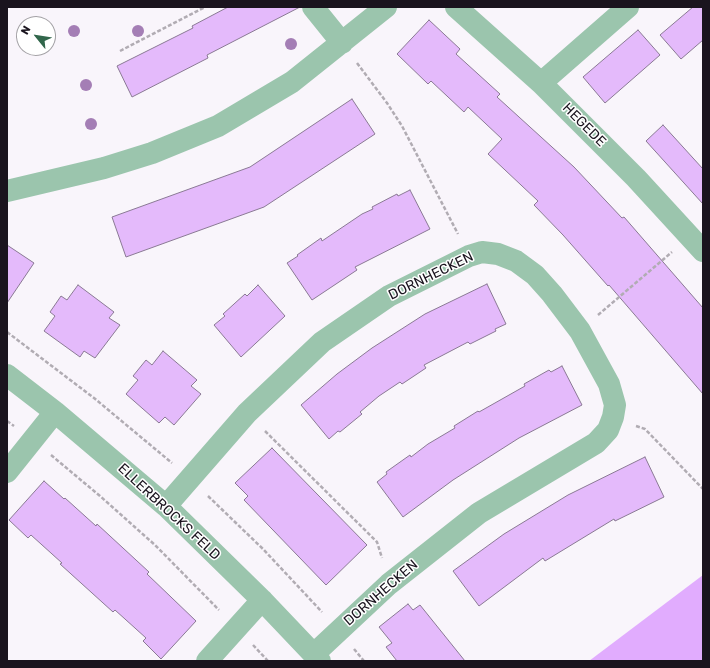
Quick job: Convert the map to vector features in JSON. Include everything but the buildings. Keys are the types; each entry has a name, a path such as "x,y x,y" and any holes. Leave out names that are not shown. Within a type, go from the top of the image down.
{"street":[{"path":"313,7 342,43"},
{"path":"7,191 111,166 152,153 218,126 292,82 386,7"},
{"name":"HEGEDE","path":"456,7 541,83 636,178 696,244"},
{"path":"541,83 628,7"},
{"name":"DORNHECKEN","path":"166,506 246,413 322,342 389,296 469,256 482,252 498,254 516,261 534,275 552,294 580,331 609,384 615,405 613,417 608,430 596,443 479,512 389,584 317,657"},
{"name":"ELLERBROCKS FELD","path":"7,375 55,412 166,506 262,600 317,657"},
{"path":"7,472 55,412"},
{"path":"207,661 262,600"}],"path":[{"path":"120,51 205,7"},
{"path":"342,43 387,103 402,126 469,256"},
{"path":"580,331 696,244"},
{"path":"246,413 377,542 389,584"},
{"path":"613,417 645,430 703,489"},
{"path":"7,421 33,440 100,496 155,545 204,593 236,629 268,661"}],"shaded area":[{"path":"703,575 703,661 589,661"}]}
